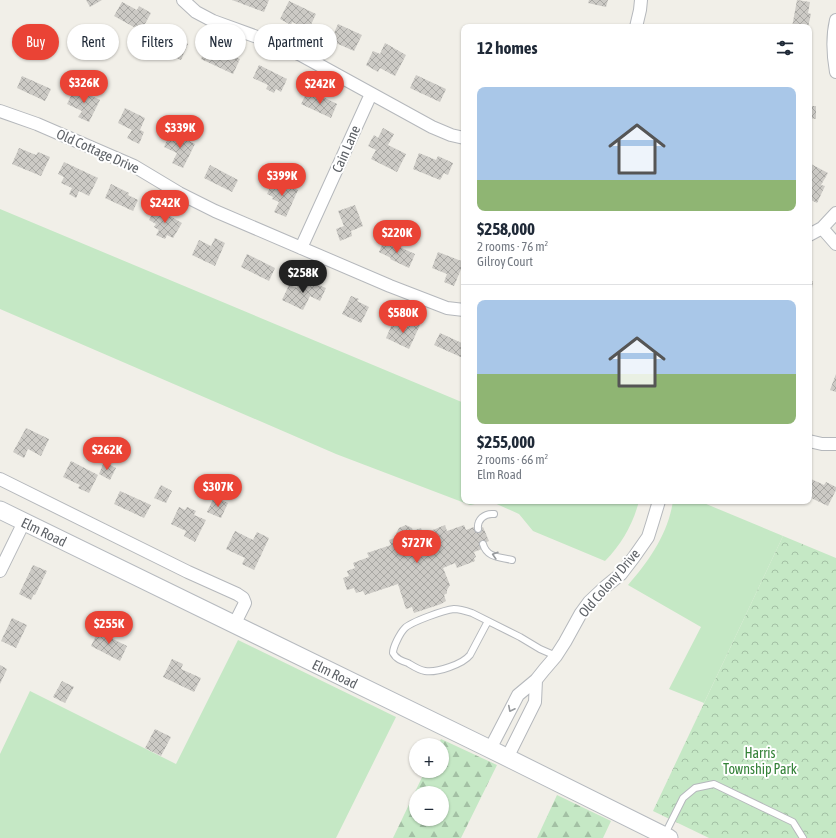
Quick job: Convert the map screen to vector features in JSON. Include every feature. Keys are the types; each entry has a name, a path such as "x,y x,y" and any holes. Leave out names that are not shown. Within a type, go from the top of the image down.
{"street":[{"path":"182,0 196,12 213,21 302,55 432,127 461,137"},
{"path":"637,24 641,0"},
{"path":"836,20 833,58 836,72"},
{"name":"Cain Lane","path":"301,248 371,94"},
{"name":"Old Cottage Drive","path":"0,111 37,124 134,166 179,193 215,211 390,286 447,308 461,310"},
{"path":"812,233 822,228 836,212"},
{"path":"822,228 836,244"},
{"path":"812,442 822,444 836,444"},
{"path":"0,479 188,572 237,594 243,598 245,603 234,625"},
{"name":"Old Colony Drive","path":"490,750 518,695 536,680 556,656 566,642 581,613 589,602 620,574 648,537 658,504"},
{"name":"Elm Road","path":"0,510 667,837"},
{"path":"0,571 24,522"},
{"path":"507,758 535,702 536,680"}],"lane":[{"path":"478,529 477,525 480,519 488,514 494,514"},
{"path":"483,544 485,550 489,554 512,560"},
{"path":"488,621 467,659 440,670 429,672 421,670 396,657 392,653 401,633 407,626 416,621 454,609 465,611 488,621 556,656"},
{"path":"667,837 683,798 695,788 714,784 793,822 803,838"}],"green space":[{"path":"0,209 461,402 461,502 336,454 0,309"},
{"path":"497,504 638,504 634,518 626,533 617,548 605,561 533,531 519,514"},
{"path":"672,504 706,504 783,536 704,703 669,689 701,627 628,585 650,557 667,525"},
{"name":"Harris Township Park","path":"783,536 836,558 836,838 709,838 653,811"},
{"path":"238,640 396,717 336,838 0,838 0,754 30,691 176,764"},
{"path":"449,743 497,765 461,838 393,838 409,804 409,826 449,826 449,786 418,786 422,778 449,778"},
{"path":"557,795 611,821 603,838 537,838"}],"building":[{"path":"86,0 102,0 90,7"},
{"path":"232,0 269,0 264,12"},
{"path":"589,0 608,0 606,7 588,3"},
{"path":"797,0 810,2 808,13 811,14 809,24 793,24"},
{"path":"289,1 316,14 311,24 297,24 292,22 291,24 289,24 280,19"},
{"path":"122,2 137,10 139,6 151,13 145,24 128,24 114,16"},
{"path":"338,24 362,35 354,51 337,43"},
{"path":"385,43 406,55 395,76 380,68 378,72 366,65 373,51 380,54"},
{"path":"203,60 240,60 233,74"},
{"path":"259,65 287,79 281,92 276,89 274,93 266,89 268,85 253,78"},
{"path":"416,75 446,89 440,102 410,88"},
{"path":"22,76 51,89 45,101 17,88"},
{"path":"75,88 100,100 89,122 78,117 82,111 67,104"},
{"path":"307,92 318,97 319,95 337,104 331,118 301,104"},
{"path":"812,106 816,106 816,119 812,118"},
{"path":"125,108 145,118 140,130 144,132 139,144 127,138 132,130 118,123"},
{"path":"383,128 394,134 388,145 406,154 397,172 371,159 376,150 368,146 374,135 378,138"},
{"path":"171,132 195,144 183,168 172,163 177,153 164,147"},
{"path":"19,148 36,155 38,152 50,157 41,176 12,164"},
{"path":"419,153 436,160 438,156 453,163 448,175 444,173 440,180 413,169"},
{"path":"64,162 98,178 89,196 79,191 76,198 69,194 72,188 61,183 64,177 58,174"},
{"path":"210,165 238,180 232,192 204,178"},
{"path":"812,165 828,173 821,185 825,186 817,203 812,200"},
{"path":"274,179 298,190 286,217 274,212 279,202 272,199 273,197 267,194"},
{"path":"111,184 129,193 128,195 138,200 133,211 105,198"},
{"path":"355,205 363,226 351,231 352,236 340,241 336,229 344,226 338,211"},
{"path":"156,208 182,223 173,238 167,235 165,239 156,235 159,230 154,227 156,224 149,220"},
{"path":"215,238 225,243 215,266 192,255 199,240 211,246"},
{"path":"384,240 415,254 409,268 379,252"},
{"path":"438,252 461,261 461,269 454,286 444,282 447,274 432,268"},
{"path":"247,254 275,268 269,281 241,267"},
{"path":"308,281 326,288 320,301 310,296 303,310 282,300 289,285 297,288 298,285 305,288"},
{"path":"351,296 359,299 357,301 369,307 361,323 342,314"},
{"path":"408,320 420,325 409,349 386,338 393,322 405,327"},
{"path":"440,333 461,343 461,357 434,345"},
{"path":"836,374 836,392 830,390"},
{"path":"26,428 49,439 41,456 28,449 24,458 13,452"},
{"path":"71,461 98,475 89,493 78,488 80,485 63,477"},
{"path":"104,462 116,468 110,480 99,474"},
{"path":"812,479 824,485 826,482 836,487 828,506 812,498"},
{"path":"161,485 172,491 166,503 154,498"},
{"path":"120,491 151,505 144,518 114,504"},
{"path":"214,497 228,503 221,518 207,512"},
{"path":"179,507 185,510 187,507 196,511 194,515 206,520 195,542 184,536 186,531 171,524"},
{"path":"406,525 412,528 413,531 421,528 423,534 445,525 447,531 464,525 466,530 474,527 476,530 483,527 489,541 480,545 482,549 474,552 476,557 474,558 475,561 457,568 455,563 443,568 450,585 447,593 444,595 446,601 414,613 412,607 406,609 398,584 365,595 363,591 356,593 354,588 347,590 343,578 349,576 347,571 355,568 353,563 369,557 367,553 391,545 389,540 397,537 396,534 399,528"},
{"path":"235,531 253,540 257,532 269,538 254,570 242,564 245,558 226,549"},
{"path":"33,565 47,571 31,600 19,594"},
{"path":"12,618 27,625 16,648 1,641"},
{"path":"100,628 111,633 109,637 127,646 120,661 91,646"},
{"path":"172,659 183,664 181,669 201,678 194,692 163,677"},
{"path":"0,665 7,669 0,684"},
{"path":"62,681 74,687 65,703 53,697"},
{"path":"155,729 171,737 161,756 145,748"}]}
